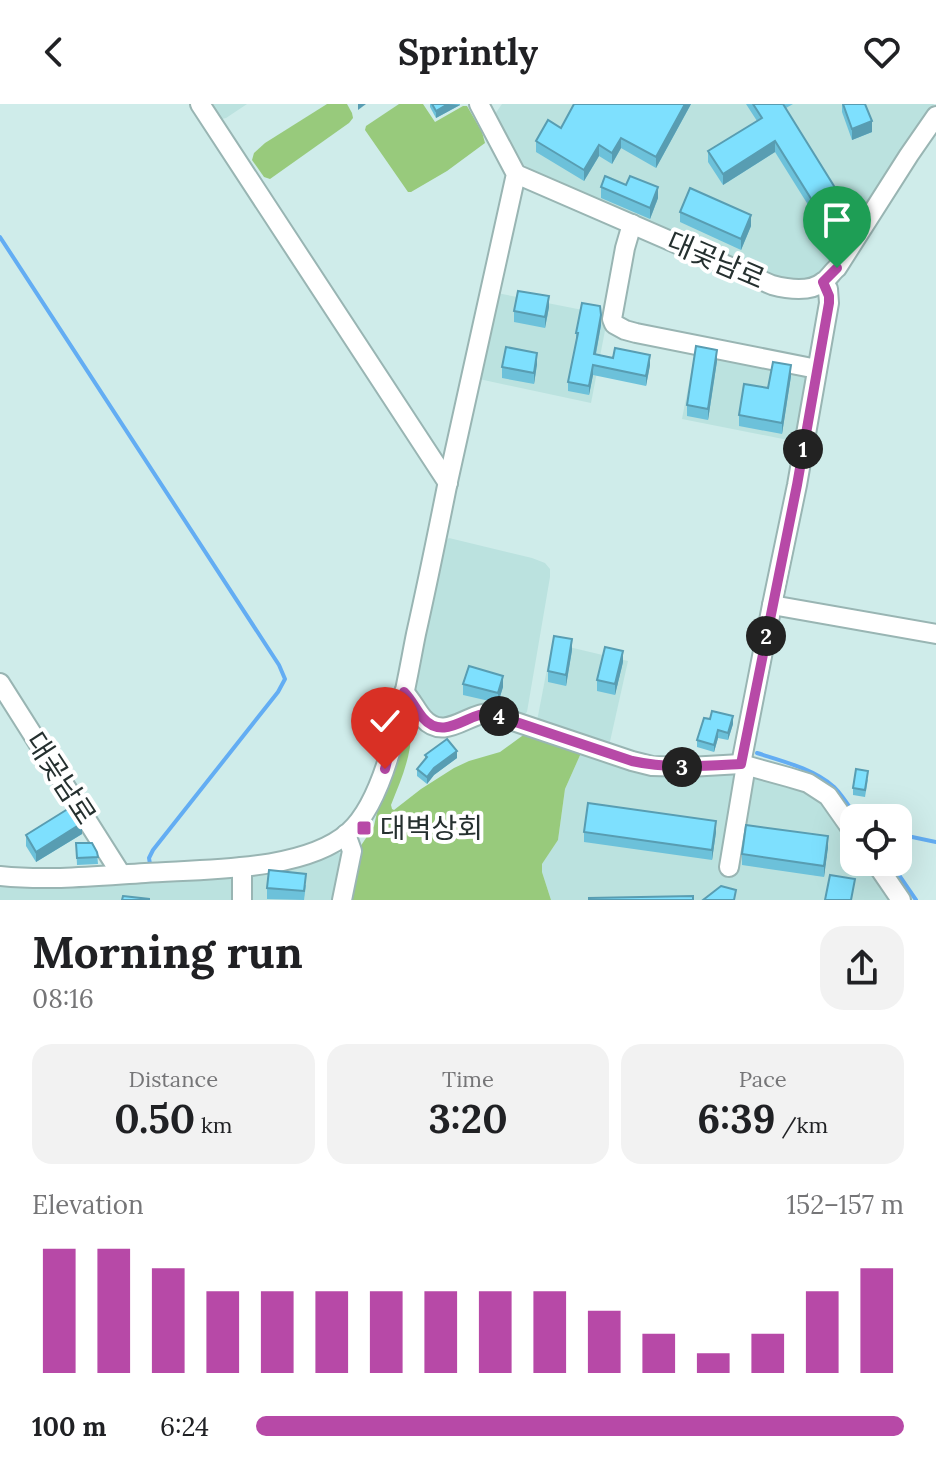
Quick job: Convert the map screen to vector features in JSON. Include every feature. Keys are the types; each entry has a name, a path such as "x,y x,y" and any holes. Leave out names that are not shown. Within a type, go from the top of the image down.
{"street":[{"path":"200,104 448,483"},
{"path":"0,876 30,879 242,867 303,855 328,845 358,823 376,793 385,769 404,692 516,174 479,104"},
{"path":"729,867 772,605 829,303 823,282 837,268 936,116"},
{"name":"대곶남로","path":"516,174 772,285 798,289 823,282"},
{"path":"632,224 619,276 612,319 614,324 625,330 817,369"},
{"path":"772,605 936,634"},
{"name":"대곶남로","path":"0,683 121,874"},
{"path":"404,692 423,719 437,726 454,726 482,713 489,713 642,764 689,767 744,765 819,789 840,813"},
{"path":"342,900 352,851 346,834"},
{"path":"242,867 242,900"},
{"path":"885,876 901,900"}],"shaded area":[{"path":"211,104 247,104 222,119"},
{"path":"502,104 934,104 825,268 815,276 792,281 776,279 527,167 517,160 493,117"},
{"path":"497,293 608,315 591,403 479,379"},
{"path":"697,341 812,364 798,442 682,419"},
{"path":"449,538 532,558 545,563 550,569 527,712 522,716 438,723 410,694 442,544"},
{"path":"552,643 628,661 609,746 537,721"},
{"path":"581,753 635,772 728,771 795,785 818,797 840,825 840,876 877,876 893,900 551,900 542,864 558,840 565,789"},
{"path":"334,851 342,854 344,860 336,900 0,900 0,883"}],"green space":[{"path":"327,104 347,104 353,118 270,179 264,177 252,160 254,153"},
{"path":"399,104 423,104 435,122 467,106 485,143 447,171 408,192 365,130 366,126"},
{"path":"408,717 411,741 391,805 394,810 454,768 500,752 522,736 529,734 581,753 565,789 558,840 542,864 551,900 346,900 360,847 374,826"}],"building":[{"path":"432,104 448,104 436,111"},
{"path":"574,104 685,104 656,157 621,138 612,153 599,145 584,170 536,141 548,120 561,128"},
{"path":"753,104 783,104 847,207 825,221 775,141 723,174 708,151 762,118"},
{"path":"843,104 865,104 872,121 852,129"},
{"path":"605,176 626,185 630,176 658,187 650,208 601,187"},
{"path":"690,188 751,215 741,239 680,212"},
{"path":"518,291 549,296 545,317 514,311"},
{"path":"582,303 600,306 594,354 613,358 615,348 650,355 646,376 593,365 589,386 568,382"},
{"path":"696,346 717,350 708,409 687,405"},
{"path":"506,347 537,353 534,373 502,367"},
{"path":"773,362 791,365 782,423 739,415 744,384 768,388"},
{"path":"554,636 572,639 566,675 548,671"},
{"path":"605,647 623,651 615,684 597,680"},
{"path":"469,666 503,676 498,693 463,684"},
{"path":"712,711 733,716 728,733 718,730 714,745 697,740 704,718 710,719"},
{"path":"447,739 457,751 427,777 417,769 427,757 425,755"},
{"path":"856,769 868,771 865,790 853,788"},
{"path":"588,803 716,821 712,850 584,832"},
{"path":"71,807 82,823 36,852 26,835"},
{"path":"746,825 828,836 824,866 742,854"},
{"path":"76,843 92,843 98,857 77,858"},
{"path":"269,870 306,874 304,891 267,888"},
{"path":"830,875 855,879 851,900 825,900"},
{"path":"721,886 736,890 734,900 703,900"},
{"path":"123,896 149,899 149,900 122,900"},
{"path":"693,896 693,900 589,900 589,898"}],"waterway":[{"path":"0,237 279,665 285,679 278,692 153,850 150,864"},
{"path":"757,753 817,775 834,787 847,804"},
{"path":"912,837 936,842"},
{"path":"900,876 916,900"}],"place":[{"name":"대벽상회","path":"364,828"}],"route":[{"path":"385,769 404,692 423,719 437,726 454,726 482,713 489,713 652,766 741,764 797,485 829,303 828,289 823,282 837,268"}]}
